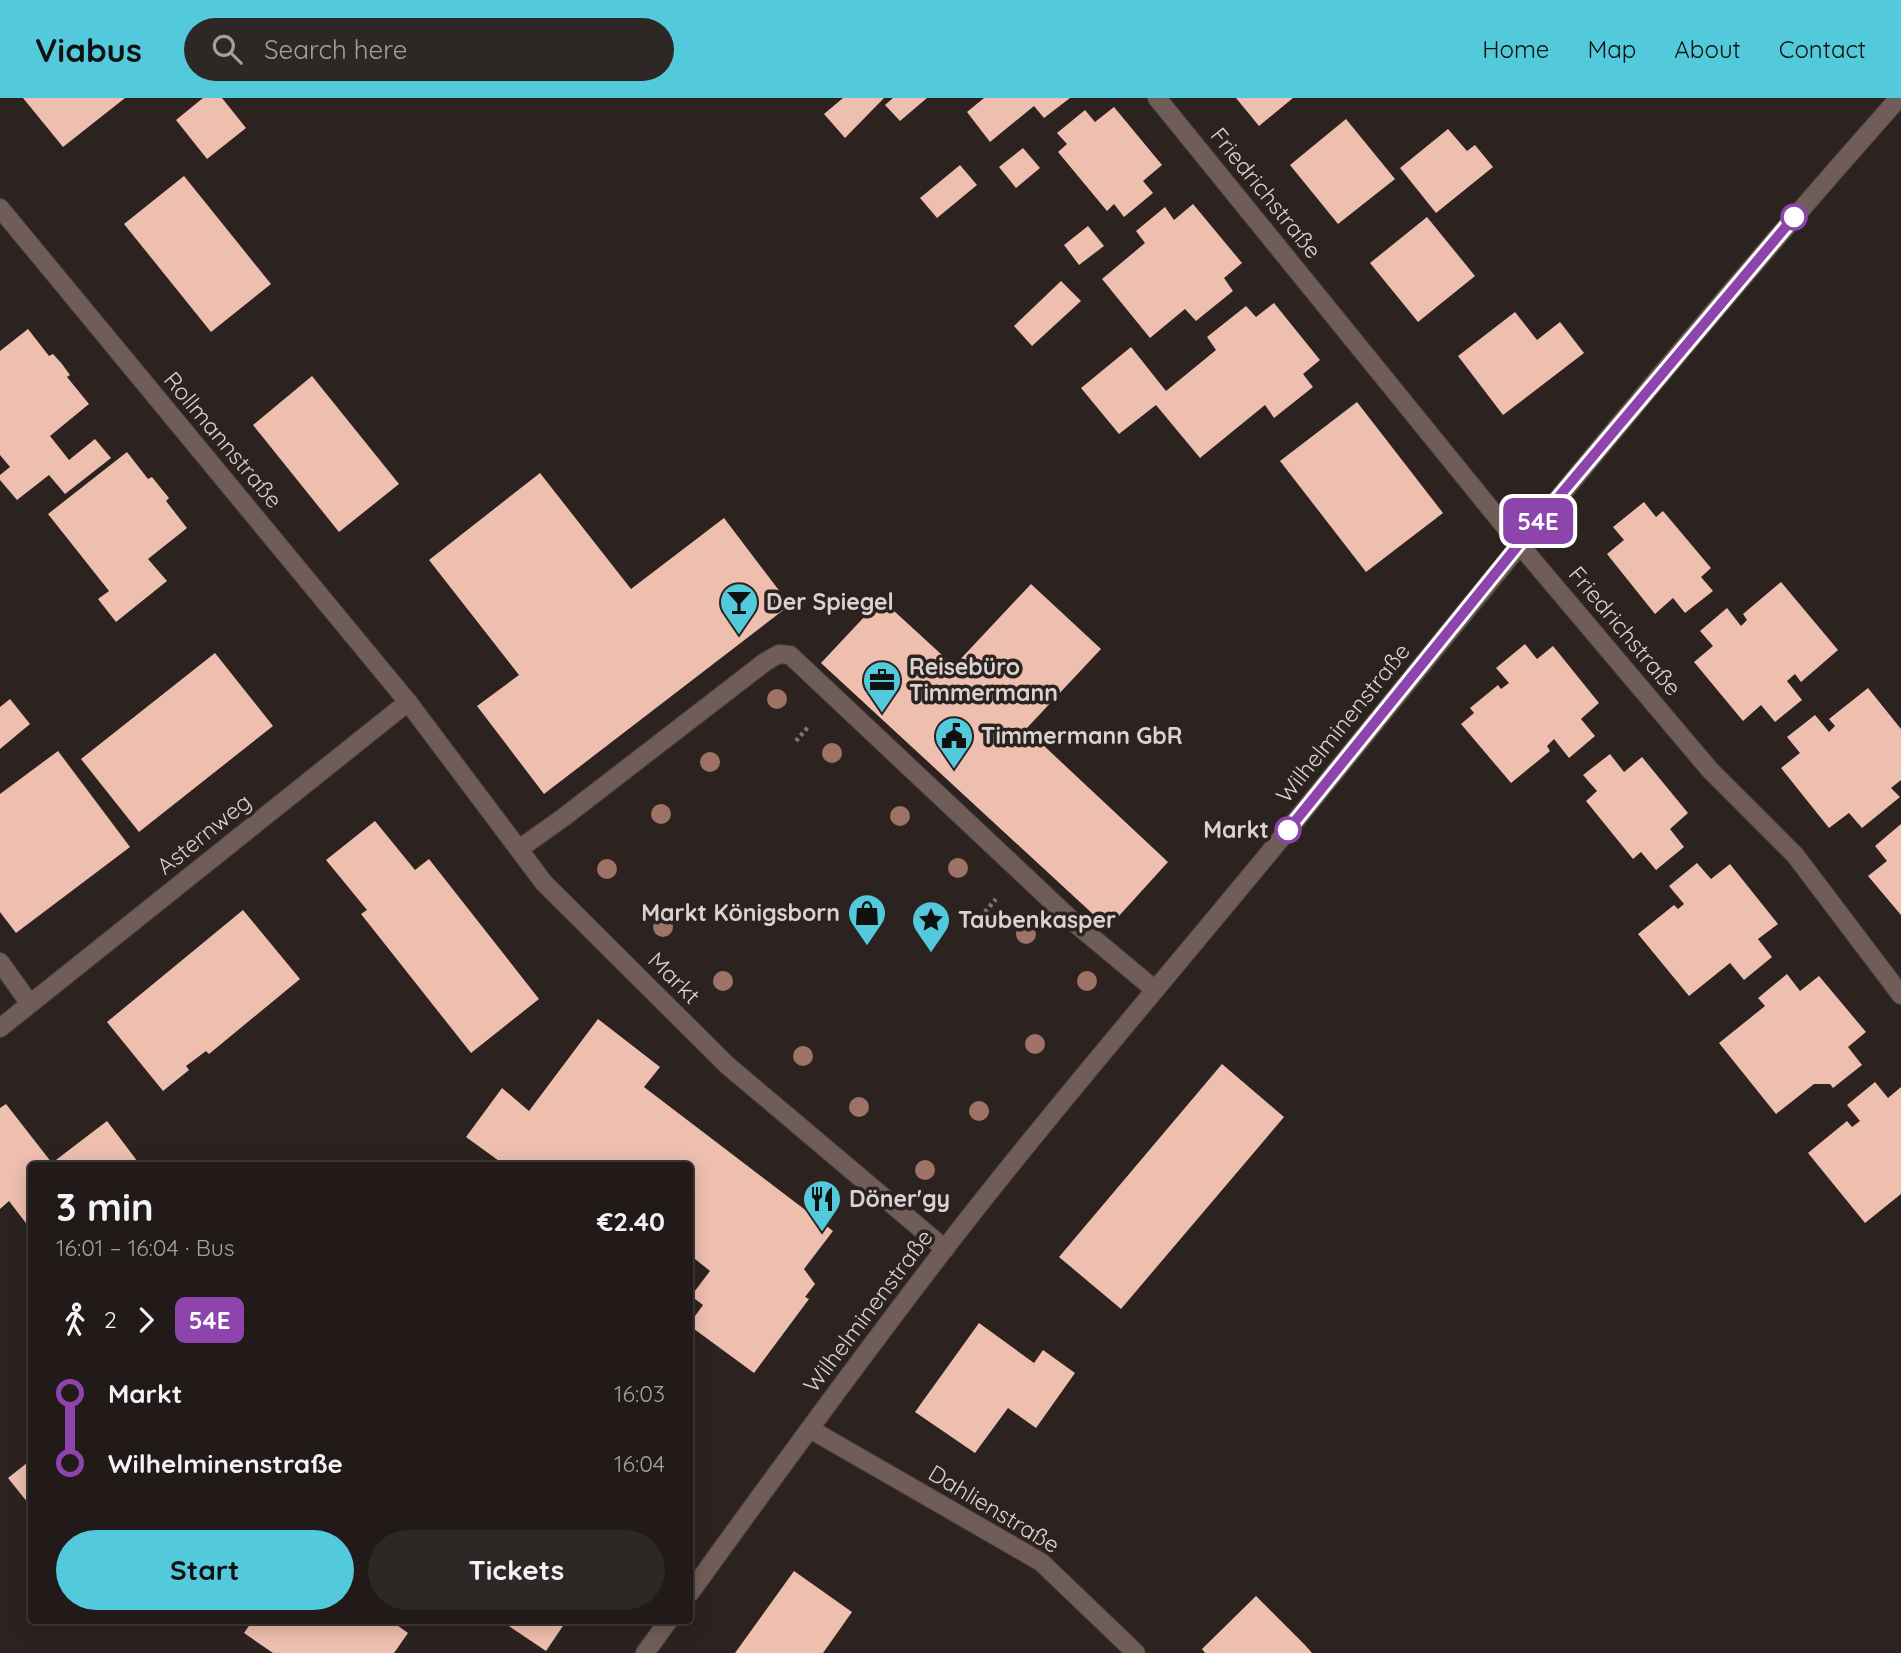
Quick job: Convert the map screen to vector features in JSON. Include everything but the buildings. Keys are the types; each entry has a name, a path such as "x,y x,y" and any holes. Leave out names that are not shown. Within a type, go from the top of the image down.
{"street":[{"name":"Friedrichstraße","path":"1157,98 1519,544 1710,770 1795,855 1901,995"},
{"name":"Wilhelminenstraße","path":"693,1589 944,1249 1154,989 1289,829 1519,544 1798,212 1899,98"},
{"name":"Rollmannstraße","path":"0,208 408,702"},
{"path":"519,849 765,662 779,654 790,655 1076,924 1154,989"},
{"name":"Markt","path":"408,702 544,883 727,1065 944,1249"},
{"name":"Asternweg","path":"0,1028 408,702"},
{"path":"0,962 30,1004"},
{"name":"Dahlienstraße","path":"810,1429 1041,1562 1136,1653"},
{"path":"645,1653 666,1624"}],"bus line":[{"name":"54E","path":"1288,830 1519,544 1794,217"}],"place":[{"name":"Der Spiegel","path":"739,636"},
{"name":"Reisebüro Timmermann","path":"882,714"},
{"name":"Timmermann GbR","path":"954,770"},
{"name":"Markt","path":"1288,830"},
{"name":"Markt Königsborn","path":"867,947"},
{"name":"Taubenkasper","path":"931,954"},
{"name":"Döner'gy","path":"822,1233"}]}
